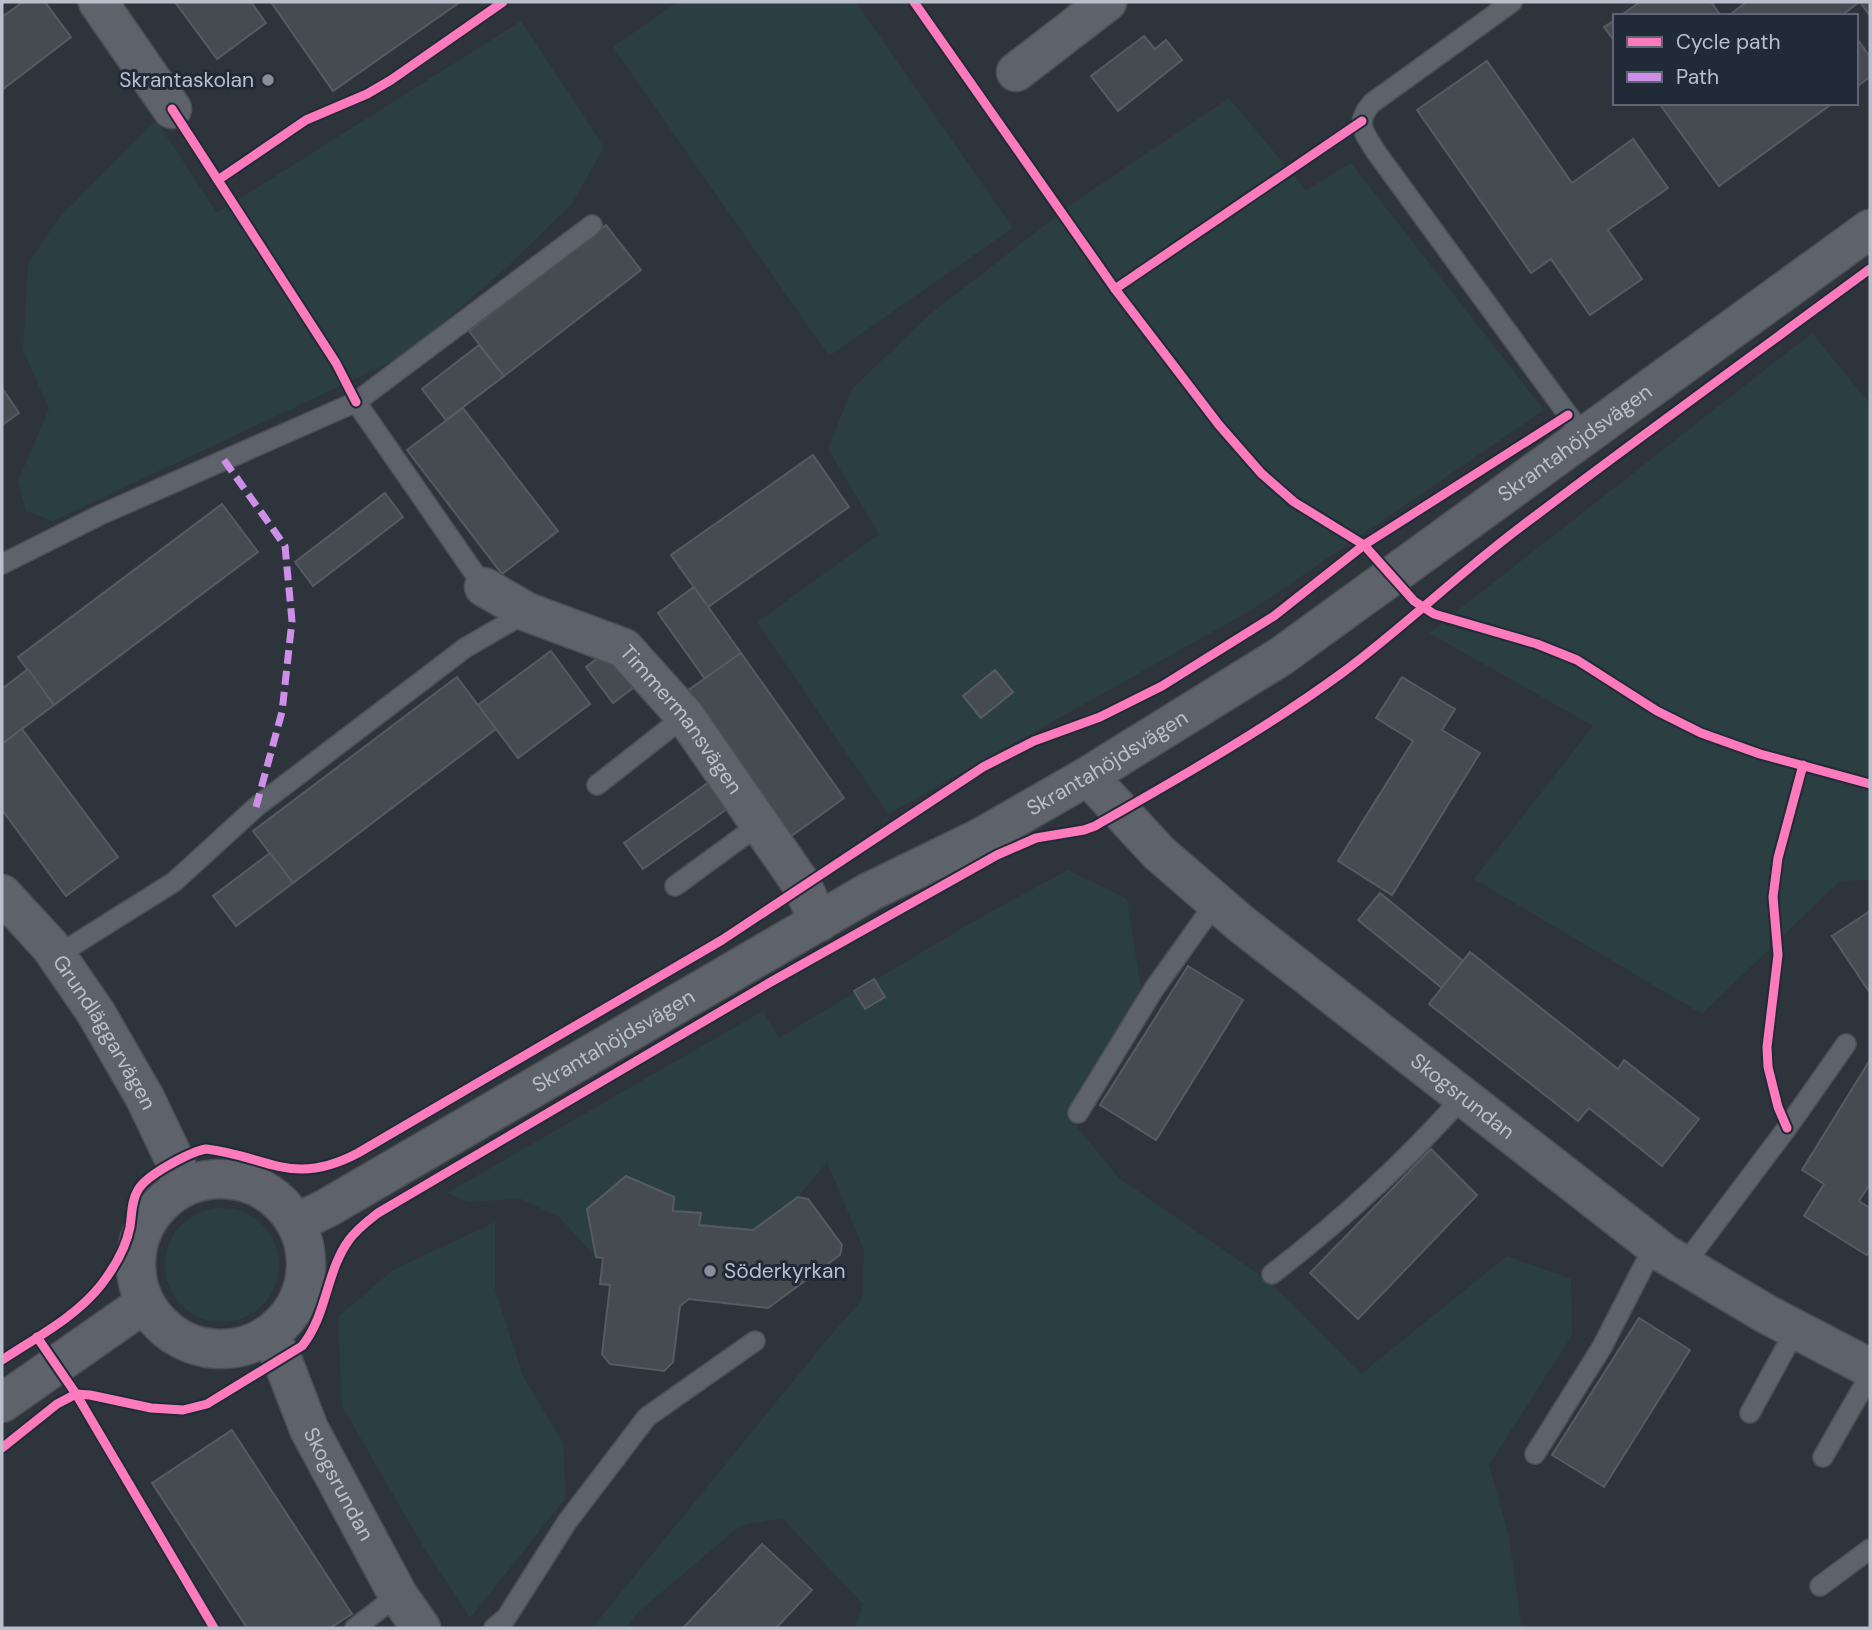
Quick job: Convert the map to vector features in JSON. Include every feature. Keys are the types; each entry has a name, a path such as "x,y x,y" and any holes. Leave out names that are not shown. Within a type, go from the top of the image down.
{"street":[{"path":"98,2 172,109"},
{"path":"1016,72 1107,2"},
{"name":"Skrantahöjdsvägen","path":"296,1223 327,1208 529,1092 869,892 980,838 1088,776 1280,657 1870,229"},
{"name":"Timmermansvägen","path":"484,587 527,612 624,648 685,716 802,886 819,922"},
{"name":"Skogsrundan","path":"1088,776 1159,853 1216,902 1462,1098 1669,1256 1870,1368"},
{"name":"Grundläggarvägen","path":"2,894 50,946 96,1013 145,1098 176,1163 182,1188"},
{"path":"225,1179 246,1182 266,1191 283,1205 296,1223 304,1242 307,1263 305,1284 297,1305 285,1322 253,1344 235,1349 200,1347 167,1331 145,1303 135,1266 140,1238 153,1213 166,1199 182,1188 202,1181 225,1179"},
{"path":"2,1403 145,1303"},
{"name":"Skogsrundan","path":"268,1336 282,1359 309,1429 398,1595 421,1628"}],"lane":[{"path":"1512,2 1372,103 1364,112 1363,130 1376,152 1585,438"},
{"path":"2,564 100,515 356,402 592,225"},
{"path":"356,402 484,587"},
{"path":"56,956 174,882 256,807 465,648 527,612"},
{"path":"597,785 685,716"},
{"path":"676,886 760,824"},
{"path":"1078,1112 1154,989 1216,902"},
{"path":"1535,1454 1602,1347 1669,1256 1787,1128 1846,1044"},
{"path":"1272,1274 1325,1233 1381,1183 1462,1098"},
{"path":"1750,1413 1796,1329"},
{"path":"494,1628 506,1618 567,1522 647,1417 755,1341"},
{"path":"1824,1457 1870,1375"},
{"path":"1821,1586 1870,1549"},
{"path":"355,1628 398,1595"}],"green space":[{"path":"677,2 856,2 1013,228 829,356 613,47"},
{"path":"521,21 604,147 572,204 506,268 406,355 53,521 26,511 18,481 49,409 23,350 28,263 60,217 156,120 217,213"},
{"path":"1229,98 1306,190 1351,163 1544,410 1255,608 888,814 757,622 879,534 828,449 852,389 930,314 1080,198"},
{"path":"1812,333 1870,404 1870,880 1840,881 1702,1014 1474,879 1593,726 1429,633"},
{"path":"1068,870 1127,899 1141,990 1077,1127 1119,1178 1270,1282 1361,1374 1507,1256 1571,1279 1572,1335 1489,1465 1509,1537 1521,1624 1528,1628 855,1628 863,1604 782,1518 740,1526 638,1612 627,1628 592,1628 862,1300 864,1250 827,1162 798,1197 753,1230 699,1225 700,1213 673,1211 673,1197 626,1176 587,1209 596,1257 559,1217 521,1199 468,1202 447,1193 763,1011 779,1038 969,924"},
{"path":"222,1208 244,1212 263,1224 275,1243 279,1265 275,1287 263,1306 244,1318 222,1322 200,1318 181,1306 169,1287 165,1265 169,1243 181,1224 200,1212"},
{"path":"495,1222 495,1289 523,1376 563,1443 566,1498 470,1618 421,1543 342,1406 338,1317 393,1270"}],"building":[{"path":"23,2 45,2 71,37 2,90 2,17"},
{"path":"175,2 251,2 266,23 217,59"},
{"path":"271,2 460,2 333,91"},
{"path":"1640,2 1711,2 1720,14 1623,14"},
{"path":"1742,2 1859,2 1844,14 1731,14 1744,4"},
{"path":"1860,2 1870,2 1870,16"},
{"path":"1613,21 1613,39 1604,27"},
{"path":"1144,36 1155,49 1166,40 1182,60 1118,111 1091,76"},
{"path":"1858,40 1870,57 1870,77 1858,86"},
{"path":"1487,61 1572,183 1633,139 1668,188 1608,230 1642,279 1590,315 1551,259 1531,273 1417,110"},
{"path":"1660,105 1830,105 1719,186"},
{"path":"606,225 641,270 504,376 469,331"},
{"path":"479,345 504,376 446,420 422,389"},
{"path":"2,388 19,413 2,425"},
{"path":"463,408 558,531 502,574 407,450"},
{"path":"813,455 849,507 708,607 671,555"},
{"path":"385,493 403,517 313,586 295,562"},
{"path":"222,504 258,552 54,705 18,657"},
{"path":"694,587 741,653 705,679 658,613"},
{"path":"551,651 590,704 518,758 478,705"},
{"path":"606,652 633,688 613,703 586,667"},
{"path":"741,653 844,798 790,837 687,691"},
{"path":"28,669 54,705 2,744 2,689"},
{"path":"995,670 1013,692 981,718 963,696"},
{"path":"457,677 496,729 293,883 253,831"},
{"path":"1402,677 1455,709 1442,730 1480,753 1392,895 1338,861 1413,741 1376,718"},
{"path":"22,729 118,857 66,896 2,810 2,744"},
{"path":"712,780 731,806 643,869 624,843"},
{"path":"270,853 293,883 236,926 213,896"},
{"path":"1380,893 1463,961 1442,988 1358,920"},
{"path":"1870,911 1870,993 1832,936"},
{"path":"1470,952 1618,1069 1624,1060 1699,1119 1662,1166 1589,1108 1578,1121 1429,1004"},
{"path":"1188,966 1243,1000 1156,1140 1100,1105"},
{"path":"874,979 885,997 865,1009 854,991"},
{"path":"1870,1060 1870,1184 1859,1201 1870,1208 1870,1250 1867,1255 1804,1216 1824,1184 1802,1170"},
{"path":"1431,1149 1477,1195 1358,1319 1310,1273"},
{"name":"Söderkyrkan","path":"626,1176 674,1197 673,1211 701,1213 699,1225 753,1230 798,1197 808,1199 842,1245 840,1255 768,1308 689,1299 680,1306 673,1362 664,1371 610,1364 602,1354 610,1285 600,1284 603,1258 596,1257 587,1209"},
{"path":"1639,1318 1690,1350 1604,1487 1552,1455"},
{"path":"232,1430 352,1614 330,1628 247,1628 152,1483"},
{"path":"762,1544 812,1590 776,1628 683,1628"}],"marked path":[{"path":"224,460 285,546 292,621 282,712 256,807"}],"cycle path":[{"path":"218,180 306,120 367,94 391,80 503,2"},
{"path":"914,2 1115,289 1219,425 1261,473 1294,502 1364,545 1414,601 1434,614 1537,644 1577,660 1657,711 1701,733 1760,754 1870,784"},
{"path":"172,109 336,363 356,402"},
{"path":"1115,289 1362,121"},
{"path":"2,1448 57,1404 76,1394 151,1408 183,1410 207,1404 302,1346 317,1321 341,1252 355,1232 378,1213 769,983 997,855 1036,838 1095,826 1252,734 1342,673 1518,529 1870,269"},
{"path":"2,1360 67,1317 91,1297 115,1265 126,1243 138,1190 169,1165 206,1149 297,1169 335,1163 358,1153 722,940 983,767 1034,741 1100,717 1162,686 1274,616 1364,545 1568,415"},
{"path":"1787,1128 1778,1107 1768,1067 1767,1047 1778,955 1773,897 1778,858 1803,765"},
{"path":"37,1337 76,1394 214,1628"}],"place":[{"name":"Skrantaskolan","path":"268,80"},
{"name":"Söderkyrkan","path":"710,1271"}]}
